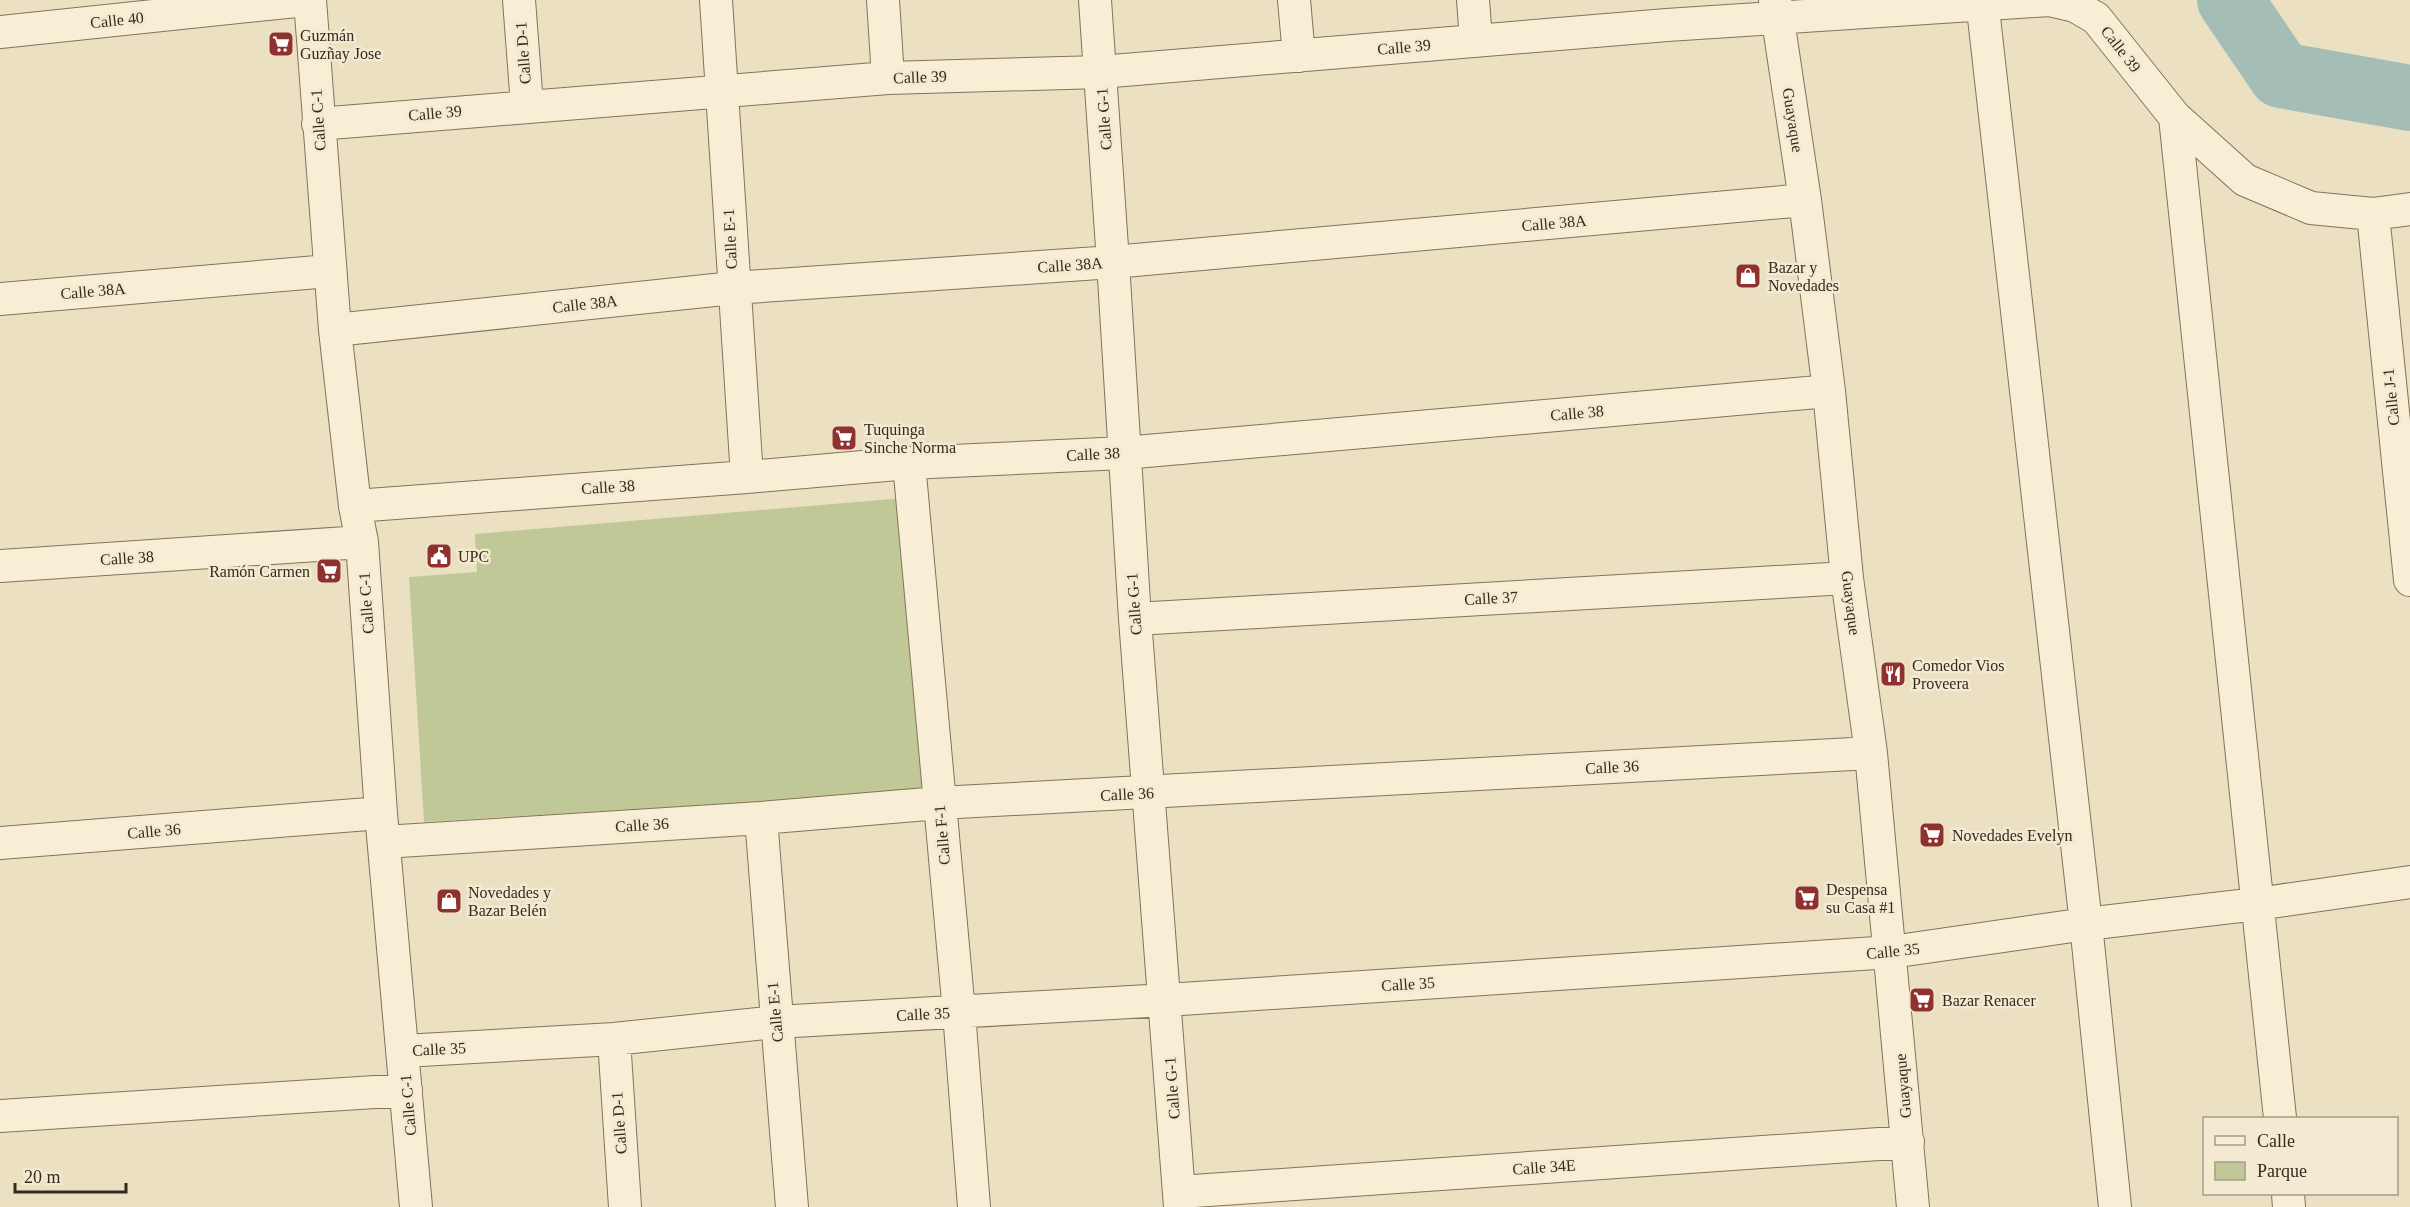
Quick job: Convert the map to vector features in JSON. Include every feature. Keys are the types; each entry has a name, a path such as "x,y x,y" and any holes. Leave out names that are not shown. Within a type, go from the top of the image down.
{"street":[{"name":"Calle 40","path":"0,32 308,0"},
{"name":"Calle C-1","path":"308,0 334,330 362,542 382,827 416,1207"},
{"name":"Calle D-1","path":"519,0 526,105"},
{"name":"Calle E-1","path":"716,0 747,477"},
{"path":"883,0 888,78"},
{"name":"Calle G-1","path":"1095,0 1135,619 1180,1200"},
{"path":"1294,0 1299,56"},
{"path":"1473,0 1476,40"},
{"name":"Calle 39","path":"318,124 526,105 888,78 1100,72 1299,56 1476,40 1666,13 2049,0 2075,6 2096,18 2175,117 2245,180 2311,208 2373,214 2410,209"},
{"path":"1983,2 2086,924 2115,1207"},
{"name":"Guayaque","path":"1776,10 1805,200 1830,391 1847,578 1871,753 1913,1207"},
{"path":"2175,117 2280,1117"},
{"name":"Calle 38A","path":"334,330 733,288 1113,262 1805,200"},
{"name":"Calle J-1","path":"2373,214 2410,580"},
{"name":"Calle 38A","path":"0,299 329,271"},
{"name":"Calle 38","path":"356,506 909,463 1124,453 1830,391"},
{"name":"Calle F-1","path":"909,463 959,1012 974,1207"},
{"name":"Calle 38","path":"0,566 362,542"},
{"name":"Calle 37","path":"1135,619 1847,578"},
{"name":"Calle 36","path":"0,843 382,827 761,818 939,803 1871,753"},
{"name":"Calle E-1","path":"761,818 792,1207"},
{"name":"Calle 35","path":"403,1051 614,1038 776,1022 1166,1000 1891,952 2410,882"},
{"name":"Calle D-1","path":"614,1038 625,1207"},
{"path":"0,1116 406,1090"},
{"name":"Calle 34E","path":"1180,1200 1908,1142"}],"green space":[{"path":"904,498 924,792 424,822 409,577 477,572 475,534"}],"waterway":[{"path":"2230,0 2281,75 2410,98"}],"place":[{"name":"Guzmán Guzñay Jose","path":"281,44"},
{"name":"Bazar y Novedades","path":"1748,276"},
{"name":"Tuquinga Sinche Norma","path":"844,438"},
{"name":"UPC","path":"439,556"},
{"name":"Ramón Carmen","path":"329,571"},
{"name":"Comedor Vios Proveera","path":"1893,674"},
{"name":"Novedades Evelyn","path":"1932,835"},
{"name":"Despensa su Casa #1","path":"1807,898"},
{"name":"Novedades y Bazar Belén","path":"449,901"},
{"name":"Bazar Renacer","path":"1922,1000"}]}
